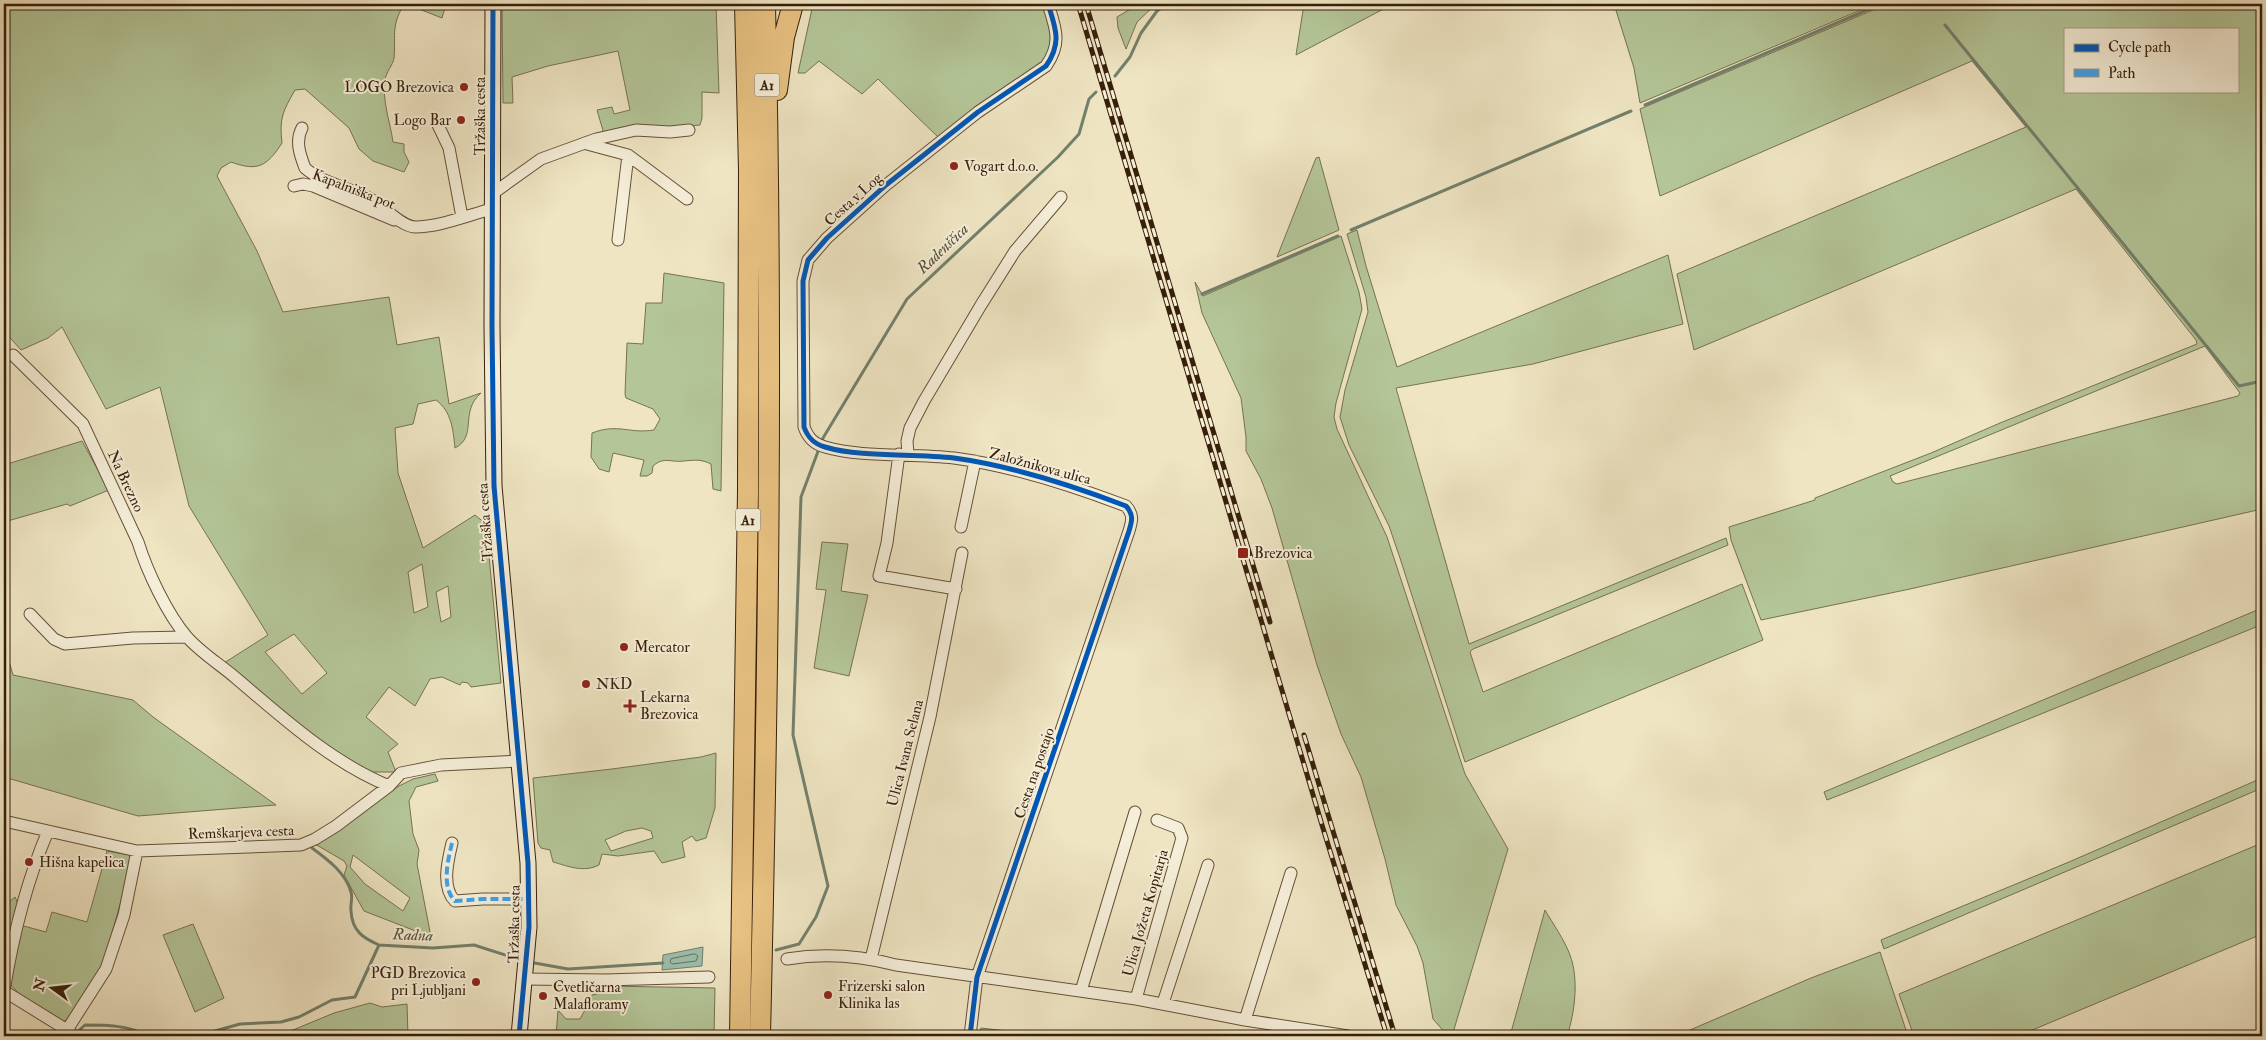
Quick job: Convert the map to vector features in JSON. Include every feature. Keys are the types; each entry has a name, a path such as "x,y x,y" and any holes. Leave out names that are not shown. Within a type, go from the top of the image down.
{"highway":[{"name":"A1","path":"740,1036 748,491 749,170 745,4"},
{"name":"A1","path":"760,1036 766,786 768,166 765,4"},
{"path":"768,166 776,149 780,61 793,4"}],"main road":[{"name":"Tržaška cesta","path":"493,4 494,486 528,863 526,968 519,1036"}],"street":[{"name":"Cesta v Log","path":"903,454 819,445 810,439 804,427 802,281 808,260 827,238 938,142 978,112 1046,66 1052,57 1057,41 1048,4"},
{"path":"438,125 449,148 462,217"},
{"name":"Kapalniška pot","path":"302,128 298,134 298,141 305,168 324,179 372,199 396,216 402,224"},
{"path":"492,201 541,159 559,151 587,144 610,135 636,130 670,132 690,130"},
{"path":"587,144 628,155 687,198"},
{"path":"618,240 628,155"},
{"name":"Kapalniška pot","path":"294,186 303,184 313,186 412,227 462,217 492,201"},
{"path":"956,589 880,576 903,454 910,428 924,401 1014,251 1061,197"},
{"name":"Na Brezno","path":"13,355 83,424 138,542 143,559 158,592 187,637 285,720 347,766 389,786"},
{"name":"Založnikova ulica","path":"903,454 975,461 1029,473 1080,488 1126,506 1131,512 1133,520"},
{"path":"961,527 975,461"},
{"name":"Cesta na postajo","path":"970,1036 977,977 1133,520"},
{"name":"Ulica Ivana Selana","path":"871,959 930,717 962,553"},
{"path":"30,614 54,639 65,644 133,638 187,637"},
{"name":"Remškarjeva cesta","path":"4,821 137,851 301,845 336,826 389,786 401,773 441,765 518,761"},
{"path":"1081,991 1135,812"},
{"name":"Ulica Jožeta Kopitarja","path":"1136,999 1182,838 1178,828 1157,820"},
{"path":"48,831 33,867 12,944 4,991 70,1033 106,969 124,915 137,851"},
{"path":"452,843 447,864 447,879 450,897 455,902 484,899 528,899"},
{"path":"1164,1004 1208,865"},
{"path":"1244,1020 1291,874"},
{"path":"787,959 805,956 871,959 896,965 977,977"},
{"path":"526,968 605,980 709,977"},
{"name":"Ulica Jožeta Kopitarja","path":"977,977 1136,999 1244,1020 1348,1036"}],"shaded area":[{"path":"4,4 446,4 442,18 409,5 402,8 396,21 394,58 386,77 384,88 393,142 404,144 404,152 409,162 404,172 373,161 359,149 349,128 305,89 295,90 287,104 281,127 282,143 272,157 261,165 255,166 231,162 221,168 217,176 257,251 283,312 389,297 397,345 439,337 449,404 481,393 471,408 466,437 455,448 451,422 441,405 436,400 418,404 413,424 395,428 398,473 423,548 475,515 486,524 501,683 471,687 468,683 462,682 460,685 442,677 430,679 415,706 389,687 366,717 398,744 388,752 396,772 369,772 319,740 224,663 268,635 189,506 160,387 106,409 62,327 48,338 21,350 4,331","holes":["422,564 428,607 414,613 408,572","448,586 451,617 441,622 436,592","294,634 327,673 302,694 265,652"]},
{"path":"502,4 716,4 719,93 702,92 702,118 700,125 604,134 597,110 612,107 614,114 630,110 618,51 548,66 512,77 513,103 503,103"},
{"path":"813,4 1044,4 1050,28 1050,44 1041,66 939,138 878,79 862,94 819,61 805,73 798,73"},
{"path":"1139,4 1156,4 1137,22 1126,49 1118,28 1117,17"},
{"path":"1304,4 1393,4 1296,55"},
{"path":"1614,4 1875,4 1640,103 1634,68"},
{"path":"1887,4 2262,4 2262,509 1910,589 1761,620 1731,540 1729,527 1815,500 1815,498 1931,453 2000,423 2197,344 2196,340 2076,189 1694,350 1677,274 2026,127 1972,61 1660,196 1640,109","holes":["2205,346 2240,393 2238,396 1897,484 1893,482 1890,476"]},
{"path":"1319,157 1339,230 1277,257 1316,158"},
{"path":"1357,230 1397,367 1668,255 1683,324 1533,364 1396,388 1469,644 1726,538 1728,545 1473,649 1470,652 1483,692 1742,584 1763,640 1465,762 1389,526 1349,445 1340,417 1345,390 1368,312 1366,297 1347,234"},
{"path":"1341,236 1359,292 1362,309 1336,403 1334,417 1337,429 1387,537 1465,774 1508,849 1452,1036 1448,1036 1433,1019 1423,963 1417,946 1396,905 1385,859 1361,777 1341,734 1317,665 1272,508 1261,479 1246,451 1241,398 1202,313 1195,282 1203,296"},
{"path":"664,273 724,283 721,491 713,489 711,464 704,461 661,461 653,466 652,473 647,476 640,476 644,460 613,453 609,472 599,469 591,457 592,433 609,429 654,430 660,419 653,409 626,398 625,394 627,343 643,344 646,303 662,303"},
{"path":"82,441 109,490 70,506 67,504 4,522 4,465"},
{"path":"822,542 848,544 841,591 868,595 849,676 814,668 826,590 816,589"},
{"path":"2262,608 2262,647 2256,627 1827,800 1824,792"},
{"path":"4,644 13,675 133,700 153,717 276,805 138,816 4,777"},
{"path":"716,753 715,808 706,838 696,841 692,836 682,842 685,857 662,863 654,851 618,856 602,854 599,865 581,869 553,862 550,850 541,848 538,843 533,778 701,757","holes":["642,828 651,831 653,838 611,851 605,840 626,831"]},
{"path":"435,774 438,781 416,787 409,801 413,834 419,850 417,864 431,937 364,911 344,875 347,866 344,861 315,844 399,786 413,779","holes":["353,855 410,898 403,911 365,884 350,867"]},
{"path":"2262,778 2262,788 1884,949 1881,940 2069,862"},
{"path":"2262,843 2262,934 2018,1036 1914,1036 1899,994"},
{"path":"107,851 130,855 126,883 103,965 69,1019 62,1022 20,995 10,984 20,925 46,932 52,912 87,922"},
{"path":"15,897 19,906 4,977 4,906"},
{"path":"1545,910 1565,943 1573,964 1575,996 1570,1027 1567,1036 1510,1036"},
{"path":"193,924 224,998 195,1012 163,935"},
{"path":"1880,952 1908,1036 1676,1036 1811,978"},
{"path":"608,986 715,988 714,1036 556,1036 558,1010 566,1019 580,1019 585,1010 584,1000 590,1000 592,995 597,994 599,988"},
{"path":"370,1003 382,1007 407,1004 408,1036 264,1035 293,1030 334,1013"},
{"path":"981,1028 1051,1036 978,1036"}],"water":[{"path":"703,947 702,966 662,970 663,955"}],"waterway":[{"name":"Radenščica","path":"1115,76 1130,57 1141,33 1157,11 1167,4"},
{"path":"1645,105 1881,4"},
{"path":"1945,25 2239,386 2262,381"},
{"path":"776,950 799,944 816,917 828,886 793,735 801,497 823,438 907,299 1058,157 1079,134 1089,99 1096,92"},
{"path":"1351,230 1631,111"},
{"path":"1202,294 1338,236"},
{"path":"312,848 330,862 349,885 352,894 352,918 356,929 368,940 379,945"},
{"name":"Radna","path":"197,1036 240,1024 281,1022 299,1017 332,1000 355,997 379,945 433,948 474,945 521,960"},
{"name":"Radna","path":"529,962 568,969 663,963"},
{"name":"Radna","path":"75,1034 85,1025 101,1025 117,1026 140,1032 147,1036"}],"railway":[{"path":"1078,4 1322,825 1387,1036"},
{"path":"1086,4 1270,622"},
{"path":"1304,735 1395,1036"}],"marked path":[{"path":"452,843 447,881 448,888 455,901 528,899"}],"cycle path":[{"path":"493,4 492,326 494,486 528,863 529,927 519,1036"},
{"path":"970,1036 977,977 1129,531 1131,515 1126,506 1105,498 1042,477 998,466 954,458 855,453 825,447 815,442 807,434 804,427 803,281 808,260 827,238 886,185 978,112 1046,66 1056,43 1055,29 1048,4"}],"place":[{"name":"LOGO Brezovica","path":"464,87"},
{"name":"Logo Bar","path":"461,120"},
{"name":"Vogart d.o.o.","path":"954,166"},
{"name":"Brezovica","path":"1243,553"},
{"name":"Mercator","path":"624,647"},
{"name":"NKD","path":"586,684"},
{"name":"Lekarna Brezovica","path":"630,706"},
{"name":"Hišna kapelica","path":"29,862"},
{"name":"PGD Brezovica pri Ljubljani","path":"476,982"},
{"name":"Frizerski salon Klinika las","path":"828,995"},
{"name":"Cvetličarna Malafloramy","path":"543,996"}]}
